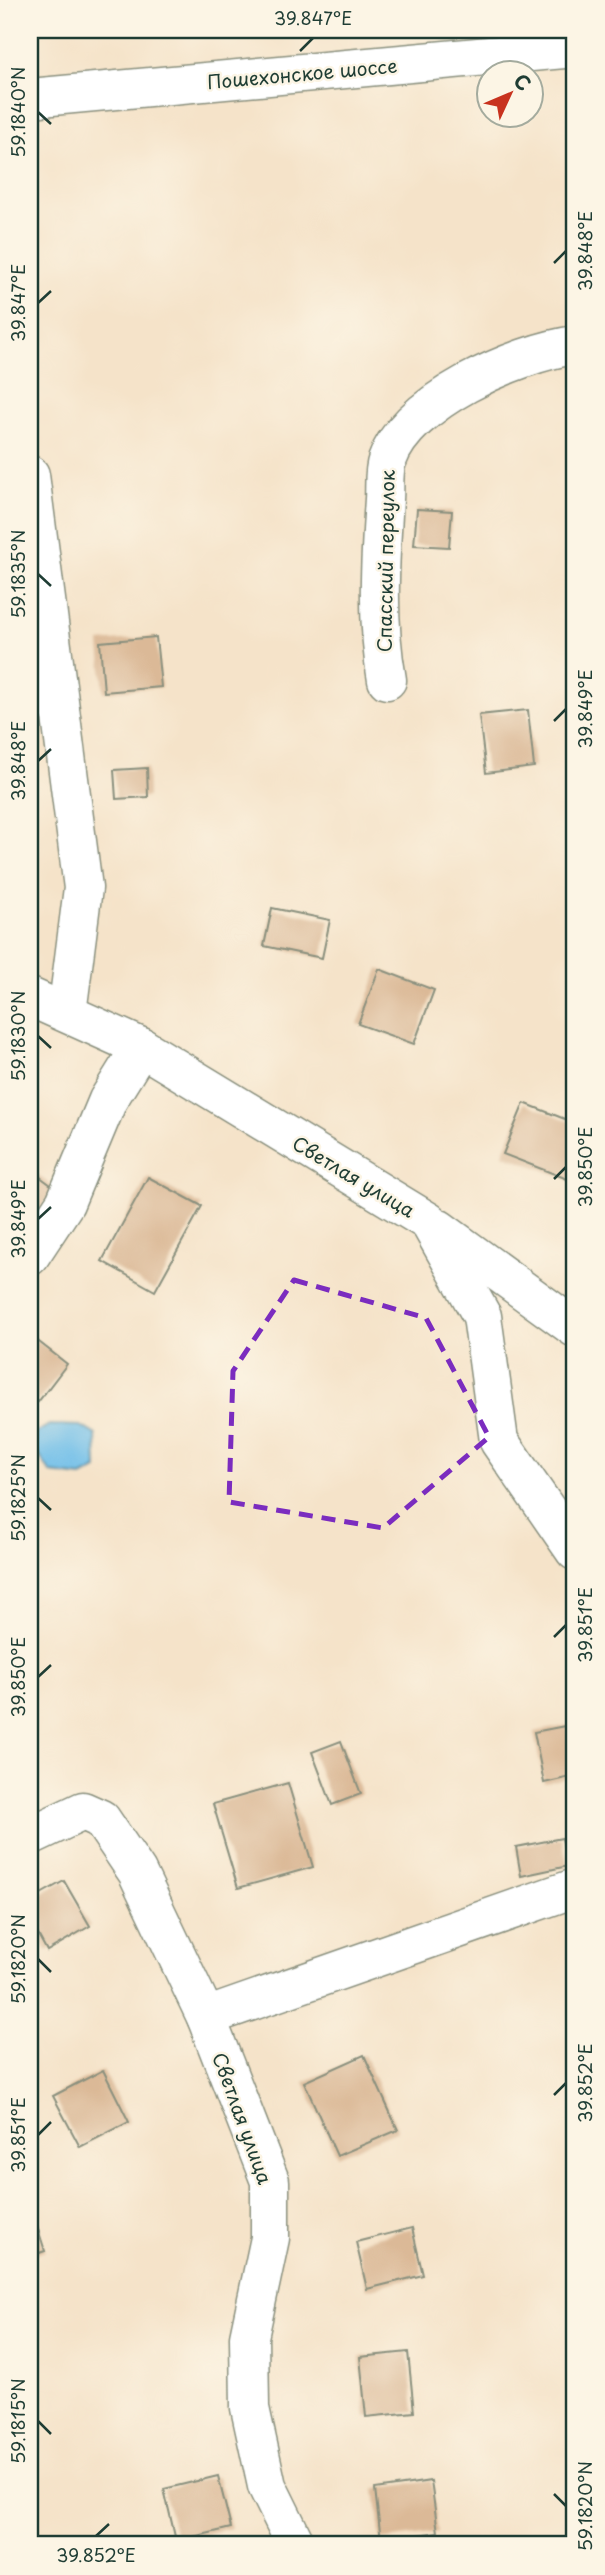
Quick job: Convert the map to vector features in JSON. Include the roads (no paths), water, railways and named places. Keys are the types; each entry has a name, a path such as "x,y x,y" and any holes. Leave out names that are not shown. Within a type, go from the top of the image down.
{"street":[{"name":"Пошехонское шоссе","path":"30,98 575,48"},
{"name":"Спасский переулок","path":"387,680 380,643 386,462 406,428 439,400 502,368 549,349 575,345"},
{"path":"30,475 83,888 67,1013"},
{"name":"Светлая улица","path":"30,997 141,1047 429,1222 482,1316 499,1441 575,1551"},
{"path":"30,1256 65,1203 108,1100 141,1047"},
{"path":"429,1222 575,1328"},
{"name":"Светлая улица","path":"30,1836 83,1811 101,1819 137,1872 206,2017 270,2181 270,2238 249,2337 250,2408 267,2486 296,2545"},
{"path":"206,2017 575,1888"}],"water":[{"path":"49,1425 81,1426 96,1435 97,1469 82,1477 51,1473 34,1448 36,1433"}]}
